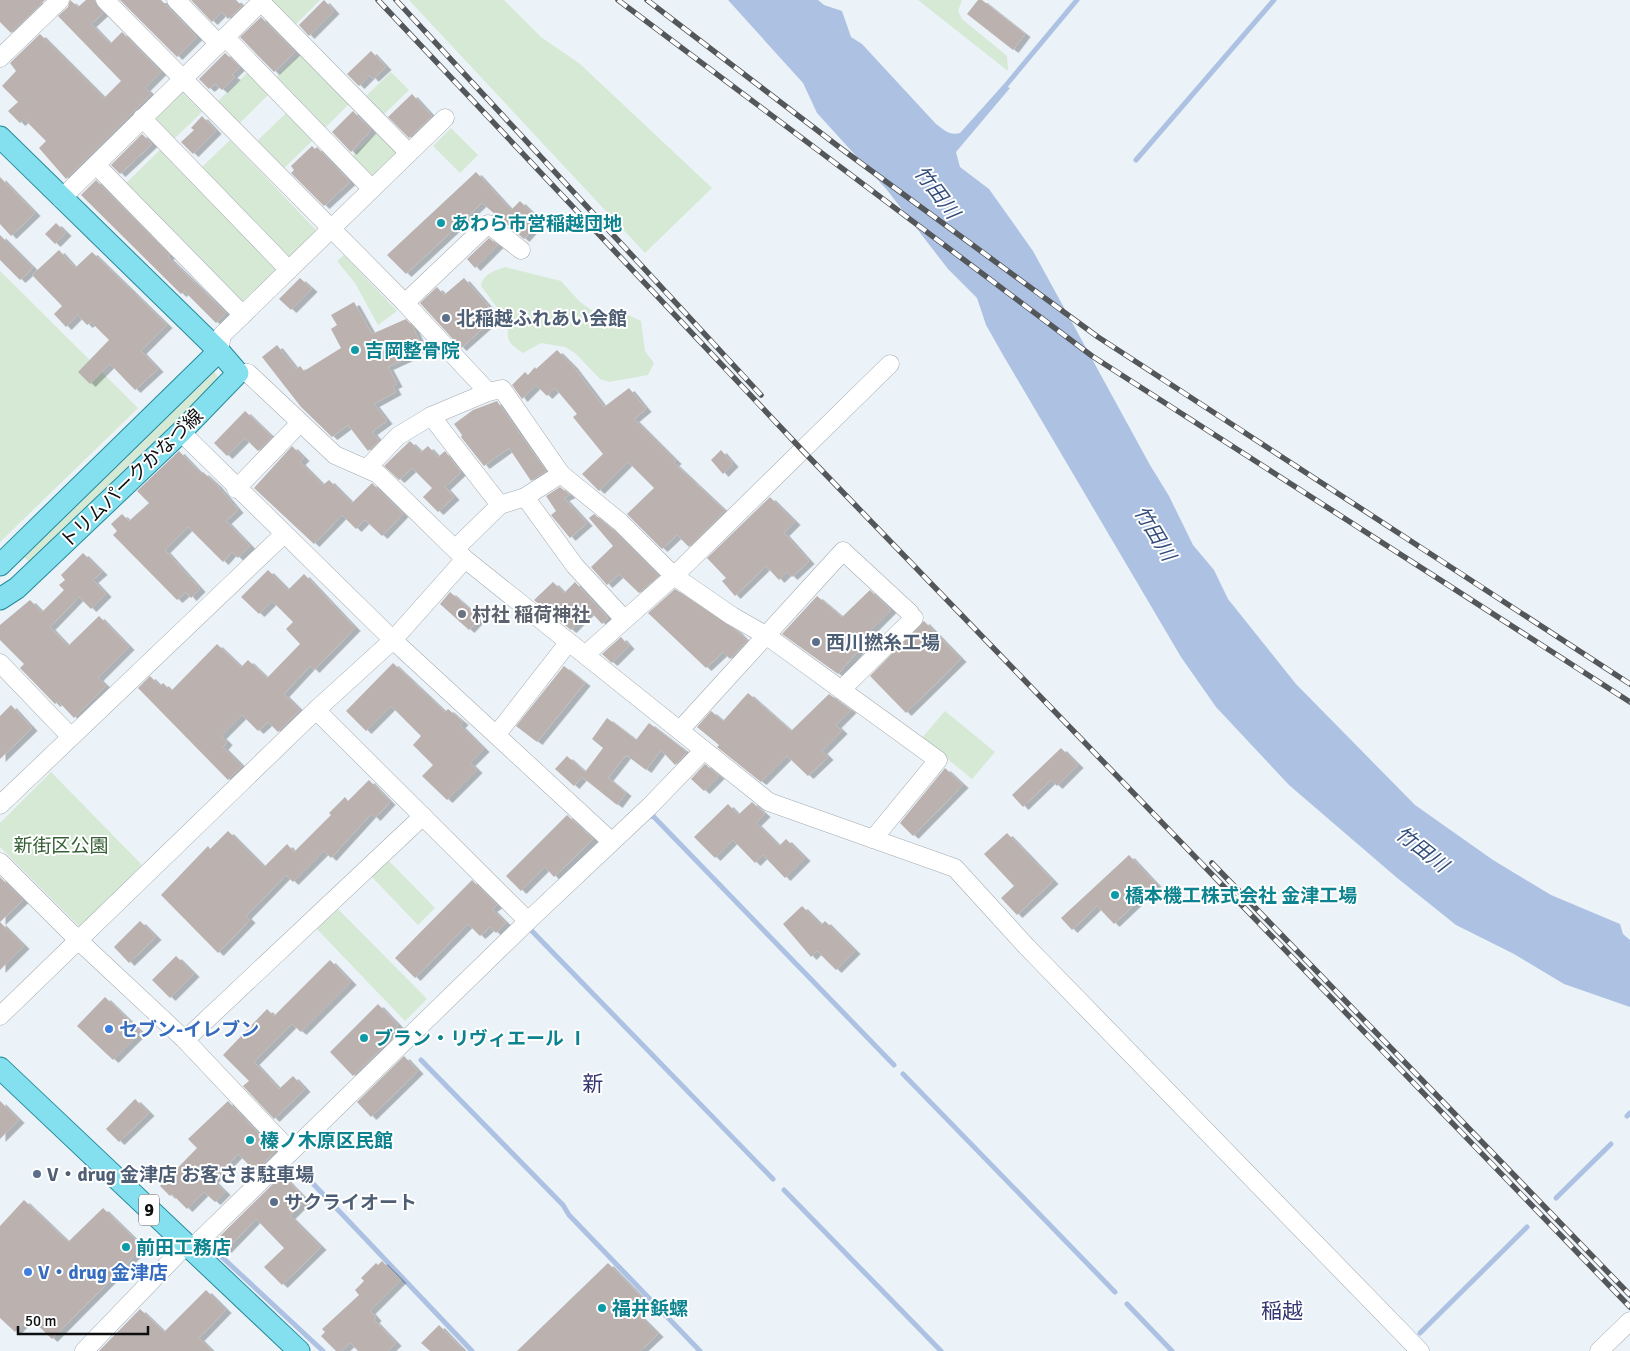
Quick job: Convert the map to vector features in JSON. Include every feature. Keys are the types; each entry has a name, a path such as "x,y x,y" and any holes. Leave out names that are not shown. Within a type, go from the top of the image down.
{"main road":[{"path":"0,138 219,351 238,373"},
{"name":"トリムパークかなづ線","path":"0,565 219,351"},
{"name":"トリムパークかなづ線","path":"0,599 17,588 181,432 238,373"},
{"name":"9","path":"0,1068 298,1351"}],"street":[{"path":"0,58 60,0"},
{"path":"105,0 405,303 488,392"},
{"path":"176,0 222,40 372,189"},
{"path":"61,198 222,40 256,3 409,153"},
{"path":"142,118 289,270"},
{"path":"219,351 222,335 445,118"},
{"path":"96,165 242,315"},
{"path":"405,303 488,224 521,250"},
{"path":"585,655 674,576 890,364"},
{"path":"238,373 248,373 335,454 378,474 461,553 568,643 769,802 955,868 1033,954 1420,1351"},
{"path":"367,468 398,436 431,416 488,392 502,389 561,474 620,522 674,576 732,616 767,636 938,760 873,839"},
{"path":"431,416 500,505"},
{"path":"236,489 300,423"},
{"path":"181,432 236,489 393,640 611,841"},
{"path":"0,1016 316,710 393,640 500,505 525,498 561,474"},
{"path":"525,498 575,566 624,619"},
{"path":"0,805 283,535"},
{"path":"680,730 843,551 912,616 841,690"},
{"path":"497,734 568,643"},
{"path":"0,663 71,737"},
{"path":"316,710 528,920"},
{"path":"84,1351 528,920 650,806 704,750"},
{"path":"186,1040 423,816"},
{"path":"0,862 78,940 186,1040 290,1151"},
{"path":"1599,1351 1630,1321"}],"green space":[{"path":"270,0 320,0 293,27"},
{"path":"409,0 504,0 541,37 580,64 712,188 645,253"},
{"path":"918,0 962,0 958,11 962,19 1007,56 1008,71"},
{"path":"302,52 351,102 323,130 273,80"},
{"path":"248,72 269,94 236,127 214,105"},
{"path":"391,72 409,90 383,115 365,97"},
{"path":"179,89 202,112 174,139 151,116"},
{"path":"287,112 314,139 280,172 253,145"},
{"path":"451,128 478,155 460,173 433,146"},
{"path":"377,132 397,153 370,179 350,158"},
{"path":"230,140 317,231 288,260 199,170"},
{"path":"161,149 277,268 240,304 124,185"},
{"path":"344,255 397,311 378,325 355,283 337,261"},
{"path":"505,267 561,281 580,302 597,314 608,318 626,314 641,321 645,351 654,363 648,375 609,382 600,379 575,353 565,347 541,343 523,353 515,347 508,338 509,324 481,286 487,276"},
{"path":"0,271 138,408 0,542"},
{"path":"211,367 218,377 217,383 34,567 20,553"},
{"path":"945,711 995,752 972,779 922,738"},
{"name":"新街区公園","path":"51,772 142,865 80,927 0,847 0,823"},
{"path":"387,859 435,908 418,925 370,875"},
{"path":"337,908 427,999 405,1021 315,927"}],"water":[{"name":"竹田川","path":"728,0 818,0 824,5 842,11 851,37 862,44 936,124 950,133 960,133 1003,85 1010,88 956,152 960,167 989,189 1033,251 1150,465 1169,496 1193,545 1214,570 1228,599 1296,684 1415,805 1493,860 1551,895 1620,924 1623,934 1630,940 1630,1007 1564,984 1514,954 1456,925 1396,877 1289,785 1216,707 1181,657 1003,355 986,325 977,298 948,269 887,190 817,113 803,83"}],"building":[{"path":"0,0 45,0 11,33 0,22"},
{"path":"70,0 78,7 86,0 95,0 103,13 91,24 110,44 122,32 161,72 145,88 151,94 66,179 39,148 46,141 24,119 20,123 8,111 18,102 2,86 16,71 10,63 40,34 104,98 121,81 58,16 68,7"},
{"path":"120,0 161,0 197,37 177,57"},
{"path":"191,0 236,0 242,6 228,19 222,12 212,22"},
{"path":"324,0 334,11 309,36 299,25"},
{"path":"978,0 982,0 1025,34 1013,50 967,14"},
{"path":"261,17 295,52 274,72 240,37"},
{"path":"371,51 386,67 373,79 370,75 359,86 347,74"},
{"path":"225,53 240,67 232,75 235,77 222,90 215,84 209,89 199,79"},
{"path":"412,94 432,116 409,138 388,117"},
{"path":"353,111 371,130 351,152 332,132"},
{"path":"202,116 216,131 193,154 181,142 194,130 191,128"},
{"path":"142,134 152,144 120,174 111,165"},
{"path":"312,146 315,149 317,147 350,182 324,206 291,173 294,170 291,166"},
{"name":"あわら市営稲越団地","path":"476,172 511,210 520,201 535,216 527,226 532,230 524,239 482,203 406,274 387,255"},
{"path":"0,177 35,213 11,236 0,224"},
{"path":"96,180 170,255 168,257 226,313 216,323 184,291 181,294 81,195"},
{"path":"56,223 66,233 55,244 45,234"},
{"path":"0,235 33,268 20,280 0,260"},
{"path":"489,238 498,245 475,268 467,259"},
{"path":"59,250 75,268 92,252 167,325 141,351 158,369 135,390 110,364 90,384 78,372 109,340 91,322 87,325 78,315 66,327 54,314 62,306 32,275"},
{"path":"300,278 312,289 291,310 279,299"},
{"path":"464,278 497,316 461,348 420,303 437,287 444,295"},
{"path":"354,302 372,334 406,319 413,327 422,347 411,353 412,356 388,367 397,384 393,386 396,392 374,404 387,421 372,432 379,441 368,451 348,425 332,437 301,407 262,357 277,345 296,369 300,366 304,371 341,348 331,329 337,325 331,315"},
{"path":"557,350 572,365 604,407 629,388 646,409 634,419 676,461 674,463 725,511 689,547 677,535 662,549 627,514 654,488 628,462 599,491 582,474 603,454 573,417 577,414 555,388 547,396 536,385 522,399 512,385 525,372 528,375"},
{"path":"497,401 546,471 531,481 509,448 484,466 461,437 462,435 454,424 473,410"},
{"path":"245,411 272,437 258,451 245,438 227,456 214,443"},
{"path":"410,441 421,452 428,446 438,457 445,451 461,472 445,487 454,497 438,512 423,497 432,488 412,468 399,480 384,466"},
{"path":"292,446 304,458 300,462 323,485 329,480 352,503 372,483 403,514 382,536 365,520 356,529 342,515 314,544 254,488"},
{"path":"721,450 733,464 723,474 711,460"},
{"path":"179,451 201,474 203,472 216,484 238,510 226,521 250,546 238,558 232,552 223,562 188,527 165,550 200,589 191,598 186,592 177,600 113,535 117,531 111,524 122,514 129,521 149,503 137,491"},
{"path":"560,487 570,495 564,498 587,523 570,538 551,515 556,511 546,496"},
{"path":"770,497 795,522 784,533 809,561 792,577 787,572 779,580 766,566 735,596 722,581 726,578 707,558"},
{"path":"594,514 613,530 659,576 639,593 619,574 607,585 591,567 613,546 589,518"},
{"path":"83,553 102,572 93,580 106,594 91,609 79,597 50,627 68,646 99,616 129,647 98,678 106,686 74,718 58,701 55,704 20,668 24,664 0,640 0,625 30,600 42,612 64,590 59,585 65,580 61,575"},
{"path":"268,570 288,590 304,574 355,628 314,670 310,666 284,694 300,710 278,732 268,722 258,731 242,715 221,736 227,742 223,747 242,766 228,780 138,688 150,676 160,686 163,683 171,691 217,644 241,667 248,660 267,678 300,644 286,629 293,622 272,601 259,614 241,597"},
{"path":"553,582 564,593 575,582 608,618 602,624 590,611 571,630 534,600"},
{"path":"675,589 736,630 747,641 730,659 723,652 706,668 648,613"},
{"path":"870,590 891,610 854,647 858,651 838,674 782,634 817,596 842,617"},
{"path":"450,592 480,618 469,630 440,604"},
{"path":"924,621 961,659 906,713 870,676"},
{"path":"621,637 629,646 612,663 602,654"},
{"path":"393,663 445,712 448,709 463,722 460,725 484,749 470,763 477,770 447,800 422,776 433,765 413,745 421,736 391,706 366,731 346,711"},
{"path":"564,666 585,683 537,742 516,726"},
{"path":"748,693 791,731 829,694 851,710 836,725 842,731 822,751 828,757 808,776 787,756 761,782 717,747 719,745 697,727 711,711 723,721"},
{"path":"11,705 32,728 0,759 0,716"},
{"path":"607,718 636,740 649,723 687,752 675,765 661,750 646,770 626,755 608,778 626,793 617,805 582,777 574,786 555,769 567,756 585,772 603,748 592,739"},
{"path":"1061,748 1078,765 1057,786 1051,780 1023,807 1012,795"},
{"path":"705,764 719,776 704,791 691,779"},
{"path":"945,768 963,785 913,836 900,823"},
{"path":"369,780 390,802 375,818 371,814 331,858 324,851 293,882 286,875 246,916 250,920 218,953 161,895 208,846 210,849 228,831 264,867 287,844 294,852 331,815 329,813 345,797 348,801"},
{"path":"752,802 765,814 756,823 779,846 786,839 805,858 785,878 763,855 755,863 733,840 715,858 694,837 728,804 738,815"},
{"path":"567,815 593,839 554,877 545,867 521,891 506,876"},
{"path":"1007,833 1053,881 1017,915 1001,898 1014,886 984,854"},
{"name":"橋本機工株式会社 金津工場","path":"1129,855 1156,884 1114,924 1097,906 1072,930 1061,918"},
{"path":"0,877 23,900 0,922"},
{"path":"472,880 497,905 492,909 506,923 496,933 490,927 480,936 468,924 415,978 395,958"},
{"path":"802,906 821,925 825,921 855,951 836,970 817,951 811,957 783,924"},
{"path":"140,921 156,937 129,963 114,947"},
{"path":"0,922 24,946 0,970"},
{"path":"176,956 194,974 170,998 152,980"},
{"path":"330,960 351,982 301,1032 292,1024 254,1062 279,1089 293,1076 305,1089 274,1119 243,1086 249,1081 223,1055 267,1009 274,1016"},
{"name":"セブン-イレブン","path":"105,997 141,1032 113,1060 77,1026"},
{"name":"ブラン・リヴィエール Ⅰ","path":"378,1004 398,1025 386,1037 389,1041 353,1076 330,1052"},
{"path":"404,1056 418,1071 371,1117 357,1102"},
{"path":"135,1099 149,1113 119,1142 106,1129"},
{"path":"0,1101 19,1120 0,1139"},
{"path":"228,1101 275,1151 257,1170 253,1165 251,1167 238,1154 213,1180 225,1192 215,1202 204,1192 187,1209 172,1194 170,1196 160,1186 197,1148 188,1139"},
{"path":"282,1175 306,1200 290,1216 321,1247 282,1285 264,1267 284,1248 256,1219 226,1250 216,1240"},
{"path":"24,1200 68,1242 103,1208 143,1247 52,1339 29,1317 15,1332 0,1318 0,1226"},
{"path":"382,1261 401,1280 370,1311 376,1318 374,1320 396,1343 388,1351 358,1351 350,1343 342,1351 336,1351 321,1336 325,1332 322,1329 359,1295 355,1290 364,1281 361,1278 376,1263 378,1265"},
{"name":"福井鋲螺","path":"608,1263 647,1303 637,1313 658,1334 640,1351 517,1351"},
{"path":"206,1290 226,1310 199,1338 212,1351 99,1351 140,1309 164,1332"},
{"path":"439,1325 464,1351 430,1351 421,1343"}],"waterway":[{"path":"1002,90 1077,0"},
{"path":"1136,160 1274,0"},
{"path":"648,817 653,816 894,1065"},
{"path":"532,925 529,928 773,1179"},
{"path":"421,1060 563,1205 569,1215 700,1351"},
{"path":"903,1074 1115,1292"},
{"path":"1627,1116 1630,1113"},
{"path":"1556,1198 1611,1144"},
{"path":"302,1172 472,1351"},
{"path":"784,1190 941,1351"},
{"path":"1420,1333 1527,1227"},
{"path":"209,1245 323,1351"},
{"path":"1127,1304 1172,1351"}],"railway":[{"path":"378,0 803,451 1630,1307"},
{"path":"396,0 761,395"},
{"path":"618,0 1092,356 1630,702"},
{"path":"647,0 843,150 1098,337 1630,684"},
{"path":"1212,863 1630,1295"}],"place":[{"name":"あわら市営稲越団地","path":"441,223"},
{"name":"北稲越ふれあい会館","path":"446,318"},
{"name":"吉岡整骨院","path":"355,350"},
{"name":"村社 稲荷神社","path":"462,614"},
{"name":"西川撚糸工場","path":"816,642"},
{"name":"橋本機工株式会社 金津工場","path":"1115,895"},
{"name":"セブン-イレブン","path":"109,1029"},
{"name":"ブラン・リヴィエール Ⅰ","path":"364,1038"},
{"name":"榛ノ木原区民館","path":"250,1140"},
{"name":"V・drug 金津店 お客さま駐車場","path":"37,1174"},
{"name":"サクライオート","path":"274,1202"},
{"name":"前田工務店","path":"126,1247"},
{"name":"V・drug 金津店","path":"28,1272"},
{"name":"福井鋲螺","path":"602,1308"}],"district":[{"name":"新","path":"593,1084"},
{"name":"稲越","path":"1282,1311"}]}
